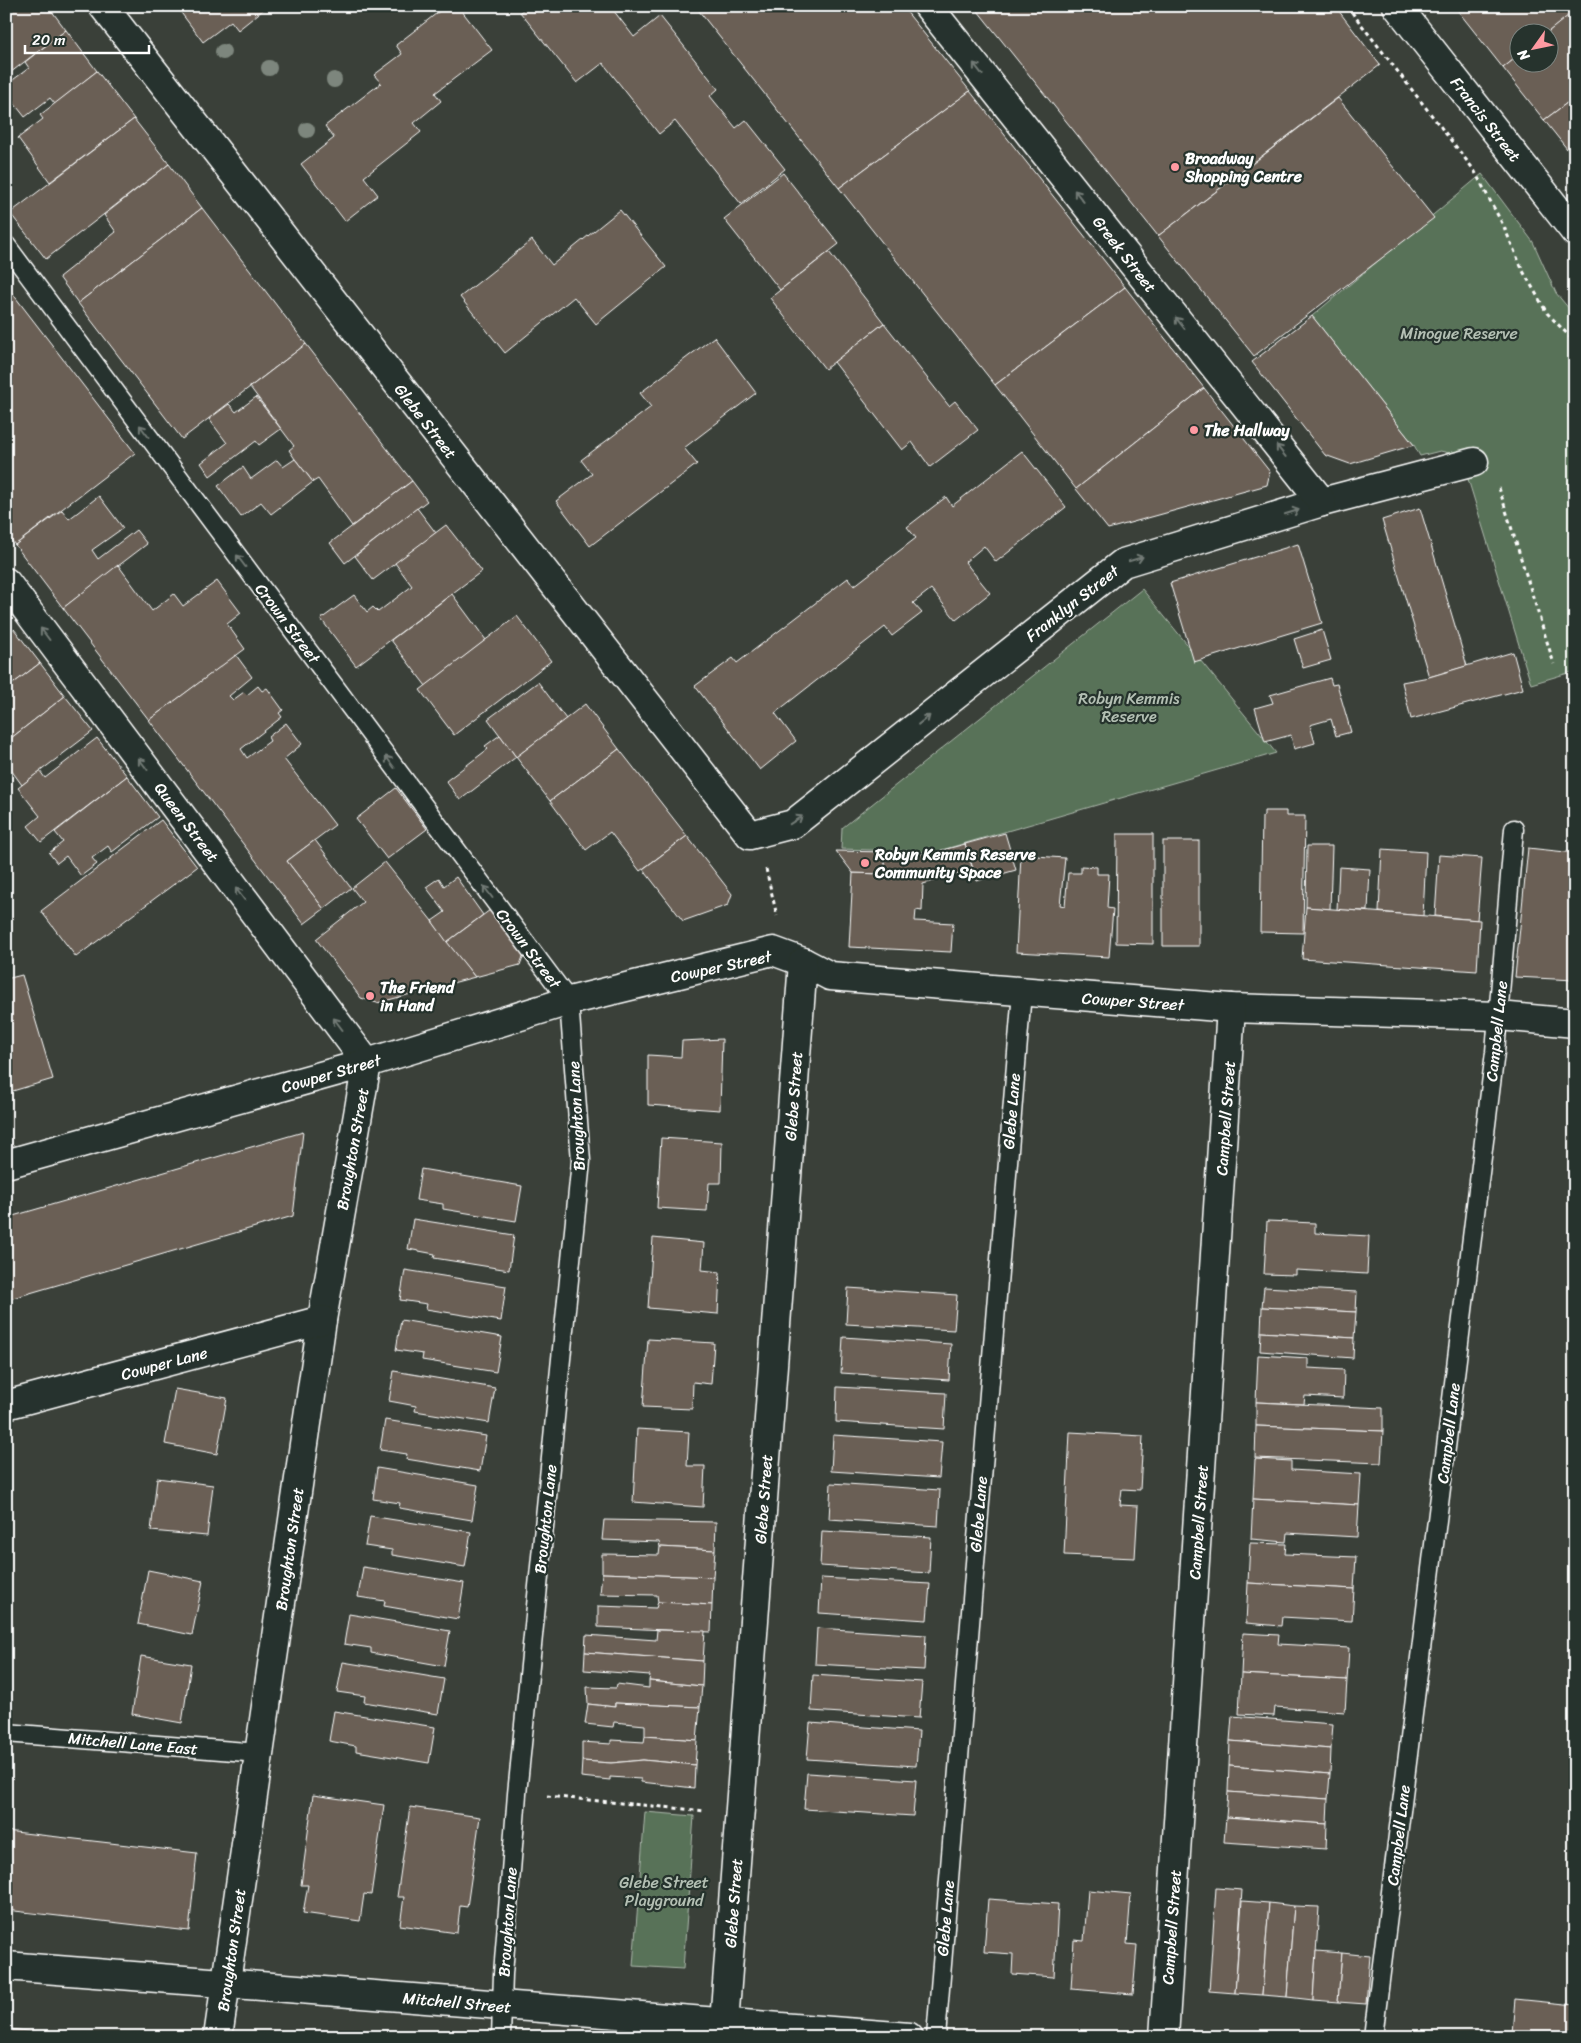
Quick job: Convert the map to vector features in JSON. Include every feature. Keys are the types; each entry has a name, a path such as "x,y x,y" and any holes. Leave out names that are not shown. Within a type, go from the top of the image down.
{"street":[{"name":"Glebe Street","path":"102,6 750,835"},
{"name":"Greek Street","path":"928,6 1322,502"},
{"name":"Francis Street","path":"1397,6 1575,232"},
{"name":"Franklyn Street","path":"750,835 793,824 1123,563 1322,502 1474,462"},
{"name":"Queen Street","path":"6,582 368,1063"},
{"name":"Cowper Street","path":"6,1164 368,1063 569,1001 773,951 803,962 830,976 1232,1008 1499,1016 1575,1022"},
{"name":"Glebe Street","path":"724,2029 803,962"},
{"name":"Campbell Street","path":"1164,2037 1232,1008"},
{"name":"Broughton Street","path":"218,2037 322,1320 368,1063"},
{"name":"Cowper Lane","path":"6,1405 322,1320"},
{"name":"Mitchell Street","path":"6,1966 502,2006 724,2029 908,2037"}],"lane":[{"name":"Crown Street","path":"6,245 569,1001"},
{"name":"Campbell Lane","path":"1373,2037 1499,1016 1514,829"},
{"name":"Glebe Lane","path":"936,2037 1022,992"},
{"name":"Broughton Lane","path":"501,2037 517,1794 581,1161 569,1001"},
{"name":"Mitchell Lane East","path":"6,1733 259,1753"}],"path":[{"path":"1347,6 1474,170 1504,227 1523,270 1547,313 1575,342"},
{"path":"1497,481 1554,664"},
{"path":"764,862 779,924"},
{"path":"517,1794 740,1814"}],"green space":[{"name":"Minogue Reserve","path":"1482,174 1533,242 1556,293 1575,316 1575,671 1531,684 1459,455 1440,451 1420,456 1414,445 1312,316"},
{"name":"Robyn Kemmis Reserve","path":"1142,589 1276,753 935,852 841,849 842,828"},
{"name":"Glebe Street Playground","path":"645,1812 694,1816 683,1969 633,1966"}],"building":[{"path":"6,6 48,6 66,30 6,76"},
{"path":"176,6 268,6 238,30 231,21 203,42"},
{"path":"446,6 458,6 492,50 435,93 441,101 414,123 421,132 364,177 378,195 345,221 301,164 334,138 325,126 381,83 374,75 402,54 396,45"},
{"path":"528,6 610,6 634,37 660,16 718,89 710,96 736,128 746,120 785,169 741,204 675,121 659,134 603,63 577,83 520,12"},
{"path":"695,6 902,6 970,91 839,188"},
{"name":"Broadway Shopping Centre","path":"974,6 1335,6 1380,65 1158,236"},
{"path":"1454,6 1575,6 1575,11 1558,24 1558,22 1508,22 1508,64 1503,68"},
{"path":"1574,11 1575,97 1544,120 1503,68 1508,64 1508,72 1558,72 1558,24"},
{"path":"66,30 97,71 55,104 50,98 25,117 6,93 6,85 29,68 25,62"},
{"path":"97,71 134,119 50,182 18,138 43,119 40,115"},
{"path":"970,91 1125,287 995,385 839,188"},
{"path":"1575,97 1575,159 1544,120"},
{"path":"1338,98 1434,218 1254,356 1158,236"},
{"path":"134,119 169,164 46,259 10,213"},
{"path":"169,164 202,208 78,303 59,277 116,232 104,215"},
{"path":"783,173 839,244 780,290 724,219"},
{"path":"202,208 306,344 182,439 78,303"},
{"path":"620,210 666,267 596,324 574,297 505,353 460,297 532,240 552,265"},
{"path":"829,252 884,323 825,369 770,298"},
{"path":"6,285 135,453 15,545 6,534"},
{"path":"1125,287 1204,388 1076,489 995,385"},
{"path":"1312,316 1414,445 1350,464 1325,455 1252,362"},
{"path":"884,323 949,406 955,401 978,430 930,467 912,442 902,450 834,362"},
{"path":"714,337 756,393 684,448 697,464 590,546 556,501 592,474 581,460 651,407 640,393"},
{"path":"306,344 412,481 352,526 318,479 313,482 295,459 289,450 294,446 250,387"},
{"name":"The Hallway","path":"1204,388 1270,472 1267,485 1108,529 1076,489"},
{"path":"256,397 281,429 259,445 256,441 210,476 201,463 227,443 209,419 229,404 236,412"},
{"path":"1022,451 1066,507 996,562 984,546 965,562 990,593 956,620 931,589 913,603 922,613 892,636 885,627 775,713 796,741 760,770 695,686 733,658 737,663 848,578 854,586 916,538 907,527 946,497 952,506"},
{"path":"295,459 313,482 271,514 261,502 241,517 218,486 243,467 251,479 277,460 283,467"},
{"path":"412,481 427,501 345,563 330,543"},
{"path":"99,496 123,528 92,550 98,559 136,530 147,544 63,608 15,545 62,510 69,519"},
{"path":"417,508 436,533 373,580 355,556"},
{"path":"1420,508 1467,666 1429,677 1382,520"},
{"path":"446,525 482,571 356,666 321,619 354,595 367,612 373,607 378,612 412,586 395,563"},
{"path":"1298,544 1322,623 1194,662 1170,583"},
{"path":"118,565 152,611 174,594 183,606 217,581 241,613 227,624 245,649 149,720 63,608"},
{"path":"452,594 486,640 426,686 391,640"},
{"path":"517,616 551,661 454,735 420,690"},
{"path":"14,629 40,663 6,689 6,635"},
{"path":"1322,630 1331,660 1303,668 1294,639"},
{"path":"1513,652 1523,689 1411,719 1402,682 1429,677"},
{"path":"236,655 252,677 229,696 233,700 244,692 247,695 258,686 262,691 267,688 283,710 279,713 282,717 241,749 247,758 270,741 268,737 286,723 302,744 284,759 335,825 287,861 324,909 304,924 149,720"},
{"path":"40,663 65,696 6,742 6,689"},
{"path":"1330,678 1332,685 1337,684 1351,732 1336,736 1331,719 1310,725 1315,743 1294,749 1291,735 1265,742 1255,708 1273,703 1270,695"},
{"path":"538,682 566,719 516,757 488,719"},
{"path":"65,696 93,731 22,785 6,763 6,742"},
{"path":"585,704 619,749 550,801 516,757"},
{"path":"500,735 516,757 460,800 446,781 488,749 485,746"},
{"path":"97,738 127,776 41,842 28,826 40,816 18,788 40,771 45,778"},
{"path":"619,749 687,836 640,871 610,832 586,850 550,801"},
{"path":"127,776 158,817 112,852 108,846 92,858 97,864 81,876 66,856 57,863 49,853 63,842 55,832"},
{"path":"396,788 427,829 387,859 356,819"},
{"path":"1264,811 1286,811 1286,816 1305,816 1303,933 1260,932 1262,817 1264,816"},
{"path":"161,820 197,867 76,957 41,911"},
{"path":"1005,833 1016,870 977,881 965,844"},
{"path":"1117,834 1153,834 1153,944 1116,943"},
{"path":"687,836 732,894 728,905 683,921 643,869"},
{"path":"315,840 351,888 324,909 287,861"},
{"path":"1163,841 1199,841 1199,946 1163,946"},
{"path":"965,844 973,870 923,884 922,911 916,910 915,921 953,923 951,952 849,947 853,873 884,874 886,852 928,854"},
{"path":"1307,846 1332,846 1330,909 1306,907"},
{"path":"1528,848 1575,853 1575,980 1515,977"},
{"path":"1382,849 1426,852 1423,916 1379,912"},
{"name":"Robyn Kemmis Reserve Community Space","path":"836,851 886,852 884,874 853,873"},
{"path":"1021,855 1065,858 1060,905 1065,906 1068,873 1081,873 1081,866 1097,867 1097,874 1109,874 1107,908 1113,909 1109,957 1016,952"},
{"path":"1439,855 1482,858 1477,920 1435,916"},
{"path":"385,862 475,977 377,1003 361,998 316,939 363,902 352,888"},
{"path":"1339,867 1370,869 1368,911 1337,910"},
{"path":"456,877 483,915 447,942 432,921 445,912 426,887 439,878 444,886"},
{"path":"1306,907 1480,920 1477,971 1302,959"},
{"path":"490,910 524,954 520,965 475,977 447,942"},
{"path":"22,975 53,1079 6,1093 6,979"},
{"path":"722,1039 720,1110 648,1105 648,1055 681,1057 682,1041"},
{"path":"303,1132 293,1216 6,1300 6,1218"},
{"path":"661,1138 722,1142 721,1183 709,1183 707,1211 657,1208"},
{"path":"421,1169 522,1186 516,1221 443,1209 443,1204 416,1200"},
{"path":"413,1219 514,1235 509,1270 434,1258 435,1254 408,1249"},
{"path":"1267,1221 1315,1223 1315,1233 1369,1236 1367,1274 1296,1270 1296,1275 1264,1274"},
{"path":"653,1238 704,1243 702,1270 720,1272 718,1314 648,1308"},
{"path":"405,1270 506,1286 501,1321 426,1309 427,1304 400,1300"},
{"path":"1264,1287 1357,1292 1356,1312 1262,1307"},
{"path":"848,1288 957,1295 954,1330 846,1324"},
{"path":"1262,1307 1356,1312 1354,1338 1261,1332"},
{"path":"401,1320 502,1337 496,1372 422,1360 423,1354 396,1350"},
{"path":"1261,1332 1354,1338 1353,1358 1260,1351"},
{"path":"843,1337 951,1344 949,1380 841,1373"},
{"path":"648,1339 714,1343 711,1384 693,1382 692,1409 643,1407"},
{"path":"1258,1355 1308,1358 1308,1368 1344,1370 1343,1398 1305,1396 1304,1404 1256,1402"},
{"path":"394,1371 495,1388 489,1423 415,1411 416,1406 389,1401"},
{"path":"837,1387 946,1393 944,1429 836,1422"},
{"path":"175,1389 227,1398 217,1454 165,1444"},
{"path":"1256,1402 1383,1408 1383,1431 1256,1426"},
{"path":"385,1420 486,1436 480,1471 406,1459 407,1454 380,1450"},
{"path":"1256,1426 1383,1431 1381,1463 1255,1458"},
{"path":"637,1429 689,1432 687,1466 705,1466 703,1507 633,1502"},
{"path":"1070,1432 1143,1436 1140,1490 1122,1489 1120,1505 1138,1506 1135,1558 1064,1555"},
{"path":"833,1435 942,1442 939,1478 831,1471"},
{"path":"1255,1459 1291,1461 1291,1470 1361,1474 1359,1505 1253,1499"},
{"path":"377,1468 478,1485 472,1520 399,1508 400,1503 373,1499"},
{"path":"157,1478 213,1485 207,1536 151,1531"},
{"path":"831,1483 940,1490 938,1526 829,1519"},
{"path":"1253,1499 1359,1505 1357,1537 1287,1533 1286,1542 1251,1539"},
{"path":"370,1516 471,1532 465,1567 392,1555 392,1550 365,1546"},
{"path":"604,1520 716,1522 715,1550 660,1547 659,1542 602,1540"},
{"path":"822,1531 931,1537 929,1573 820,1566"},
{"path":"1250,1543 1286,1544 1285,1554 1356,1557 1354,1589 1248,1583"},
{"path":"660,1547 715,1550 713,1577 602,1573 602,1554 659,1555"},
{"path":"363,1567 464,1583 458,1619 384,1606 385,1601 358,1597"},
{"path":"148,1570 203,1581 192,1635 138,1624"},
{"path":"602,1573 713,1577 712,1605 658,1602 657,1595 600,1594"},
{"path":"821,1578 930,1584 927,1620 819,1613"},
{"path":"1248,1583 1354,1589 1352,1621 1282,1617 1281,1626 1246,1623"},
{"path":"658,1602 712,1605 711,1632 598,1627 598,1606 656,1608"},
{"path":"349,1614 450,1631 444,1666 371,1653 371,1648 344,1644"},
{"path":"817,1628 926,1635 924,1670 815,1664"},
{"path":"657,1630 705,1631 703,1661 585,1652 586,1635 656,1640"},
{"path":"1243,1633 1279,1635 1278,1644 1349,1648 1347,1680 1241,1674"},
{"path":"585,1652 703,1661 702,1686 649,1681 650,1675 584,1670"},
{"path":"141,1656 191,1664 182,1723 132,1714"},
{"path":"343,1662 444,1679 438,1714 364,1702 365,1696 337,1692"},
{"path":"1241,1674 1347,1680 1345,1712 1275,1707 1274,1716 1239,1714"},
{"path":"813,1675 922,1682 919,1718 811,1711"},
{"path":"649,1681 702,1686 700,1707 615,1703 615,1707 588,1704 587,1687 616,1688 617,1684 649,1688"},
{"path":"615,1703 700,1707 697,1740 645,1736 645,1725 614,1722 613,1727 585,1724 588,1704 615,1707"},
{"path":"334,1711 435,1727 429,1763 356,1751 356,1746 329,1741"},
{"path":"1232,1716 1333,1724 1331,1749 1230,1741"},
{"path":"810,1723 919,1731 916,1766 807,1759"},
{"path":"645,1736 697,1740 695,1765 643,1760 611,1763 582,1761 582,1742 611,1744 611,1740 644,1742"},
{"path":"1230,1741 1331,1749 1330,1774 1229,1766"},
{"path":"643,1760 695,1765 694,1788 641,1782 641,1779 610,1777 610,1780 581,1777 582,1761 611,1763"},
{"path":"1229,1766 1330,1774 1328,1799 1228,1792"},
{"path":"807,1773 916,1780 913,1816 804,1809"},
{"path":"1228,1792 1328,1799 1327,1824 1226,1817"},
{"path":"313,1795 384,1805 371,1895 364,1894 360,1921 303,1913 308,1885 301,1885"},
{"path":"410,1807 480,1817 467,1907 460,1906 457,1933 400,1925 404,1897 397,1897"},
{"path":"1226,1817 1327,1824 1326,1849 1224,1842"},
{"path":"6,1831 197,1853 189,1931 6,1910"},
{"path":"1216,1888 1242,1890 1235,1993 1209,1991"},
{"path":"1088,1890 1131,1894 1127,1944 1137,1945 1133,1994 1071,1989 1074,1940 1084,1941"},
{"path":"988,1899 1058,1904 1054,1977 1012,1974 1013,1954 984,1952"},
{"path":"1242,1901 1269,1903 1262,1995 1235,1993"},
{"path":"1269,1903 1294,1906 1287,1997 1262,1995"},
{"path":"1294,1906 1319,1907 1313,2000 1287,1997"},
{"path":"1316,1951 1342,1953 1338,2002 1313,2000"},
{"path":"1342,1953 1370,1956 1366,2004 1338,2002"},
{"path":"1515,1999 1575,2005 1575,2037 1551,2037 1512,2033"},
{"path":"10,2029 36,2032 35,2037 10,2037"},
{"path":"36,2032 62,2035 62,2037 35,2037"}],"place":[{"name":"Broadway Shopping Centre","path":"1175,167"},
{"name":"The Hallway","path":"1194,430"},
{"name":"Robyn Kemmis Reserve Community Space","path":"865,863"},
{"name":"The Friend in Hand","path":"370,996"}]}
